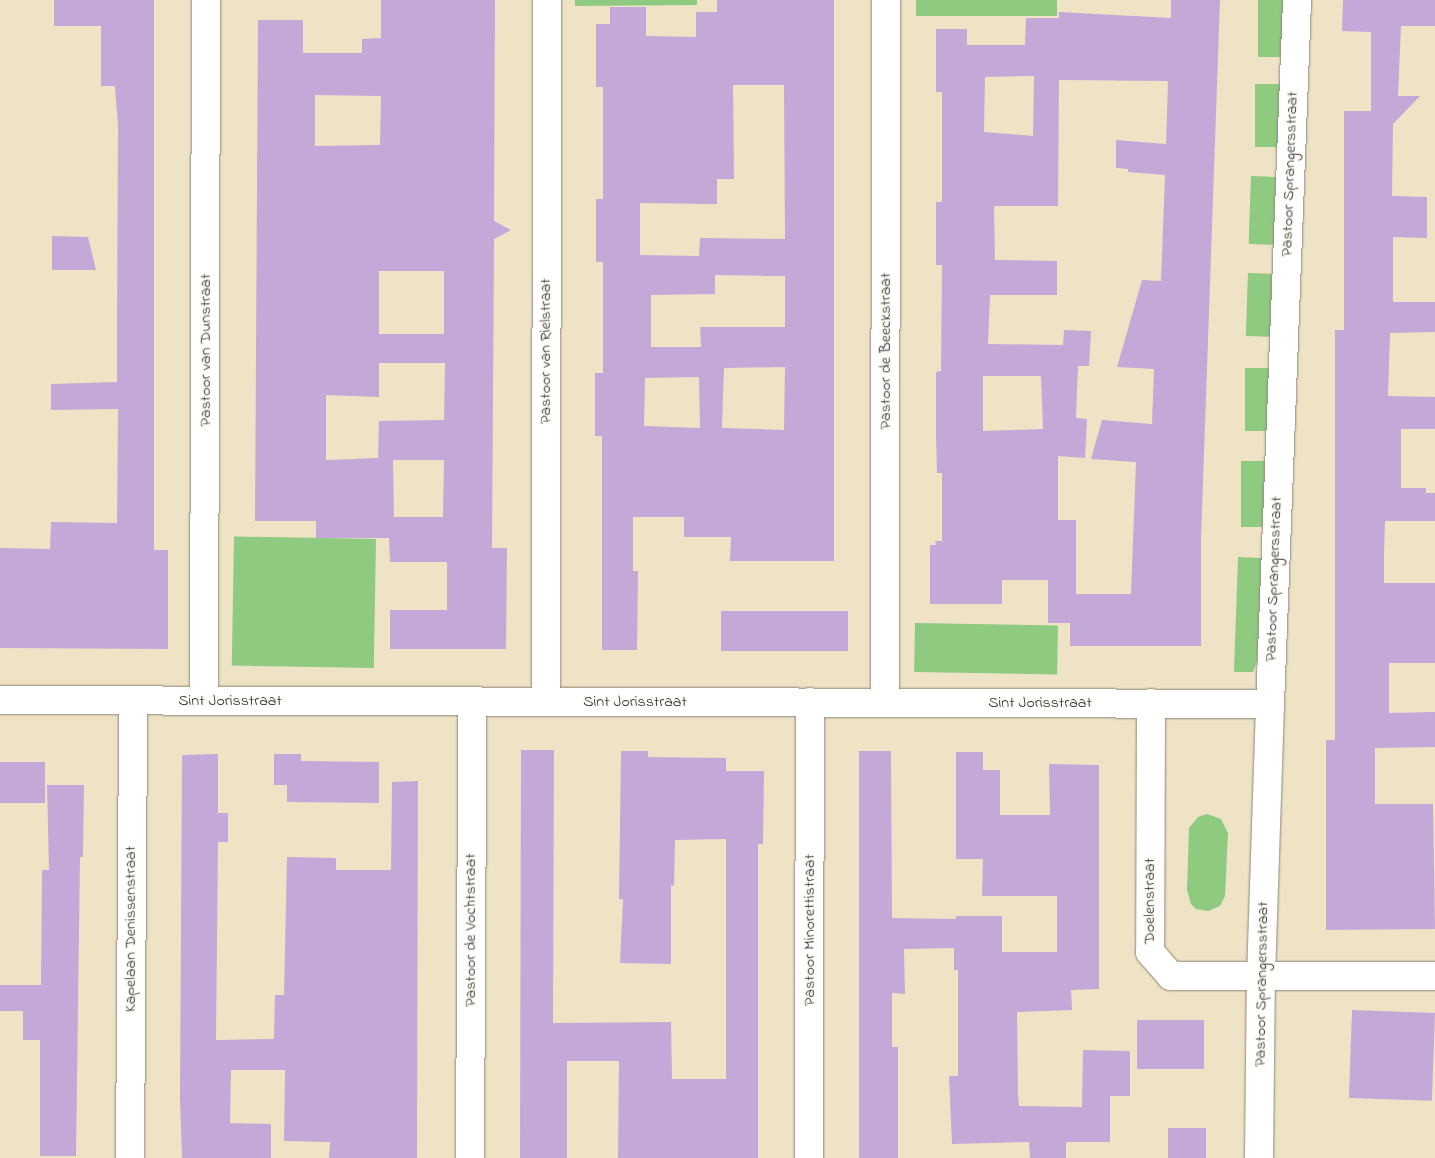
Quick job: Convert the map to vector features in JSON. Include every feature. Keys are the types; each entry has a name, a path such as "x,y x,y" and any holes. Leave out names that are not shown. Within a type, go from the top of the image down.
{"street":[{"name":"Pastoor van Dunstraat","path":"204,700 206,0"},
{"name":"Pastoor van Rielstraat","path":"546,702 547,0"},
{"name":"Pastoor de Beeckstraat","path":"884,702 886,0"},
{"name":"Pastoor Sprangersstraat","path":"1260,1158 1261,977 1297,0"},
{"name":"Sint Jorisstraat","path":"0,700 1270,704"},
{"name":"Kapelaan Denissenstraat","path":"130,1158 133,700"},
{"name":"Pastoor de Vochtstraat","path":"470,1158 472,701"},
{"name":"Pastoor Minorettistraat","path":"809,1158 810,702"},
{"name":"Doelenstraat","path":"1152,703 1150,952 1172,976 1435,976"}],"green space":[{"path":"575,0 697,0 697,5 575,6"},
{"path":"916,0 1057,0 1057,16 916,16"},
{"path":"1258,0 1283,0 1283,57 1258,57"},
{"path":"1255,84 1280,84 1280,147 1255,147"},
{"path":"1251,176 1276,177 1274,245 1249,244"},
{"path":"1248,273 1273,274 1271,337 1246,336"},
{"path":"1245,368 1269,368 1269,431 1245,431"},
{"path":"1241,461 1266,461 1266,527 1241,527"},
{"path":"234,537 376,539 374,668 232,666"},
{"path":"1238,557 1262,558 1257,661 1253,672 1234,672"},
{"path":"915,623 1058,625 1057,674 914,672"},
{"path":"1207,814 1221,819 1228,833 1225,896 1220,906 1208,911 1196,909 1191,904 1187,890 1189,828 1198,817"}],"building":[{"path":"54,0 154,0 154,550 168,550 168,649 0,648 0,548 50,549 51,522 117,523 118,409 51,410 51,384 117,382 118,127 115,86 101,86 101,26 54,26"},
{"path":"381,0 495,0 494,221 511,230 494,239 492,548 507,548 506,649 390,649 390,610 447,610 447,562 390,562 389,538 316,538 316,521 255,521 258,20 303,20 303,53 362,53 362,39 381,38","holes":["315,95 381,96 380,145 315,146","379,271 444,271 444,334 379,334","379,363 445,363 444,420 379,421 378,458 326,460 326,395 379,397","393,460 444,460 443,517 394,517"]},
{"path":"717,0 834,0 834,561 730,561 731,537 684,537 684,517 633,517 633,571 638,571 637,650 602,650 602,436 595,436 595,373 603,373 603,262 596,262 596,199 603,199 603,87 596,87 596,24 610,24 610,7 646,7 646,36 696,37 696,12 717,12","holes":["733,85 784,85 785,239 700,238 699,256 640,255 640,203 717,204 717,179 734,179","715,275 785,276 785,327 700,327 701,347 651,347 651,295 715,294","785,367 784,430 722,428 724,368","699,377 700,428 644,426 645,378"]},
{"path":"1171,0 1220,0 1201,539 1201,646 1070,646 1070,623 1048,623 1048,580 1002,580 1002,604 930,604 930,545 936,545 935,541 942,541 942,473 937,473 936,372 941,371 942,265 936,265 936,202 942,202 942,92 936,92 936,29 967,29 967,45 1025,45 1026,18 1059,18 1059,12 1171,18","holes":["1034,76 1033,136 984,132 985,77","1059,80 1168,81 1166,144 1116,140 1116,168 1128,169 1128,172 1165,175 1161,281 1142,280 1117,367 1154,369 1152,424 1102,420 1091,459 1136,462 1131,594 1076,594 1076,520 1058,520 1058,456 1085,458 1087,419 1076,418 1078,366 1089,366 1091,331 1064,330 1063,345 988,344 990,295 1057,295 1057,261 995,260 994,206 1058,206","983,376 1041,376 1043,429 983,431"]},
{"path":"1343,0 1435,0 1435,26 1401,26 1398,96 1420,96 1393,124 1392,196 1427,197 1427,238 1393,237 1393,302 1435,302 1435,332 1390,333 1388,396 1435,397 1435,429 1401,429 1401,488 1426,488 1426,493 1435,493 1435,521 1385,521 1384,583 1435,583 1435,663 1389,663 1389,713 1435,712 1435,747 1375,748 1375,804 1433,804 1435,929 1326,930 1326,740 1335,740 1335,330 1344,330 1344,111 1371,111 1371,32 1342,31"},
{"path":"52,236 88,237 96,270 52,270"},
{"path":"721,611 848,611 848,651 721,651"},
{"path":"521,750 554,750 553,1023 671,1022 672,1079 726,1079 726,839 675,840 674,886 671,885 671,964 620,963 623,899 619,899 621,751 648,751 648,757 726,758 726,771 764,771 763,844 758,844 758,1158 618,1158 619,1061 567,1061 567,1158 520,1158"},
{"path":"859,751 891,751 892,918 956,919 956,916 1002,916 1002,952 1057,952 1057,896 982,896 983,859 956,859 956,752 983,752 983,770 1000,770 1000,815 1050,815 1049,764 1099,765 1099,989 1071,990 1072,1010 1017,1012 1018,1095 1019,1106 1082,1107 1083,1050 1130,1051 1130,1096 1110,1096 1110,1142 1066,1142 1066,1158 1030,1158 1029,1142 952,1144 949,1076 958,1076 958,970 954,970 954,948 904,949 905,994 892,993 892,1047 898,1047 898,1158 859,1158"},
{"path":"218,754 218,813 228,813 228,842 218,842 216,1040 274,1039 275,995 284,995 287,857 336,858 336,870 391,870 392,782 418,781 417,1158 329,1158 330,1142 284,1141 285,1070 231,1070 230,1123 271,1124 271,1158 182,1158 180,1098 182,755"},
{"path":"274,754 301,754 301,761 379,762 379,803 287,802 287,785 274,785"},
{"path":"0,762 45,762 45,803 0,803"},
{"path":"47,785 84,785 83,857 80,857 76,1156 40,1156 40,1040 23,1040 23,1011 0,1011 0,985 41,985 42,870 49,870"},
{"path":"1352,1010 1435,1013 1432,1101 1349,1098"},
{"path":"1137,1020 1204,1020 1204,1069 1137,1069"},
{"path":"1168,1128 1206,1128 1206,1158 1168,1158"}]}
